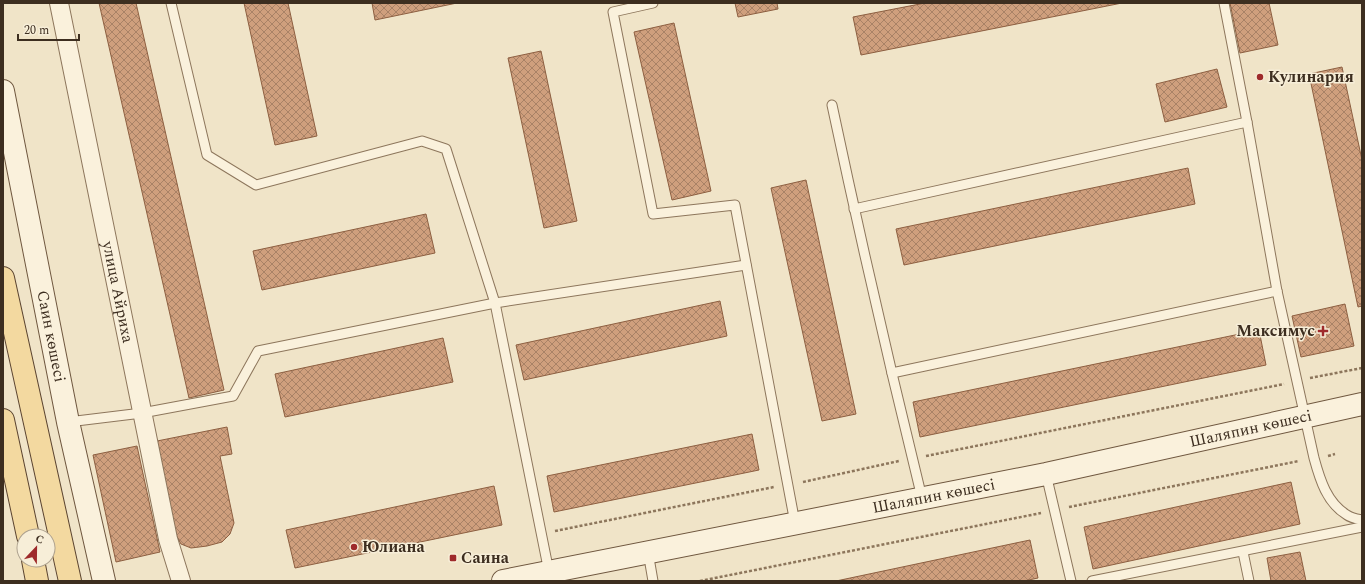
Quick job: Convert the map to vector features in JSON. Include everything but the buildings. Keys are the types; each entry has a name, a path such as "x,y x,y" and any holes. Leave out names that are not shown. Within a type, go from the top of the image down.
{"main road":[{"name":"Саин көшесі","path":"3,91 68,422 106,578"},
{"path":"3,278 70,581"},
{"name":"Шаляпин көшесі","path":"503,581 1046,474 1362,404"},
{"path":"3,420 26,528"},
{"path":"35,568 37,581"}],"street":[{"name":"улица Айриха","path":"59,3 168,539 181,581"}],"lane":[{"path":"171,3 207,155 256,185 422,141 446,149 495,303 549,572"},
{"path":"653,3 613,12 653,214 735,206 795,524"},
{"path":"1224,3 1248,122 1277,291 1314,458 1320,478 1330,501 1347,516 1362,520"},
{"path":"832,105 854,209 922,498"},
{"path":"854,209 1248,122"},
{"path":"68,422 142,413 233,396 258,351 495,303 746,265"},
{"path":"892,373 1277,291"},
{"path":"1046,474 1071,581"},
{"path":"1092,581 1362,527"},
{"path":"648,552 653,581"},
{"path":"1243,552 1249,581"}],"path":[{"path":"568,529 1362,368"},
{"path":"700,581 1335,454"}],"place":[{"name":"Кулинария","path":"1260,77"},
{"name":"Максимус","path":"1323,331"},
{"name":"Юлиана","path":"354,547"},
{"name":"Саина","path":"453,558"}]}
